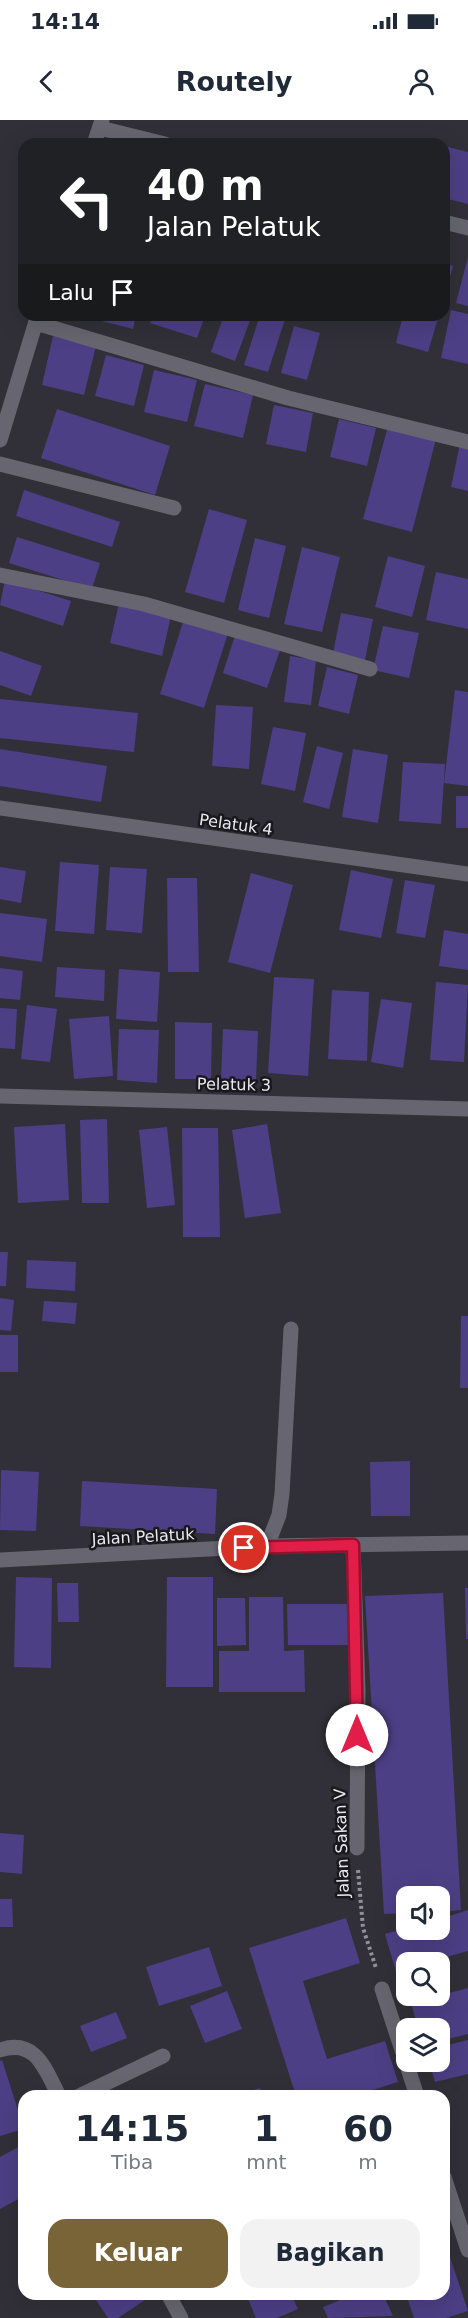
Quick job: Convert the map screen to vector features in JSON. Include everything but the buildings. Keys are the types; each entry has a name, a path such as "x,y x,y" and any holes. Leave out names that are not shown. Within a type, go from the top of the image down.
{"street":[{"path":"101,124 146,138"},
{"path":"450,224 468,228"},
{"path":"0,440 36,321"},
{"path":"43,321 288,398 468,442"},
{"path":"0,464 174,508"},
{"path":"0,575 144,604 370,669"},
{"name":"Pelatuk 4","path":"0,808 468,874"},
{"name":"Pelatuk 3","path":"0,1096 468,1109"},
{"path":"267,1546 279,1515 282,1494 291,1329"},
{"name":"Jalan Pelatuk","path":"0,1560 267,1546 468,1543"},
{"name":"Jalan Sakan V","path":"353,1545 358,1690 357,1848"},
{"path":"382,1989 415,2090"},
{"path":"0,2050 20,2046 39,2060 56,2090"},
{"path":"92,2090 163,2056"},
{"path":"450,2195 468,2250"},
{"path":"171,2300 181,2318"}],"path":[{"name":"Jalan Sakan V","path":"357,1848 363,1928 382,1989"}],"route":[{"path":"244,1548 353,1545 356,1593 357,1735"}]}
